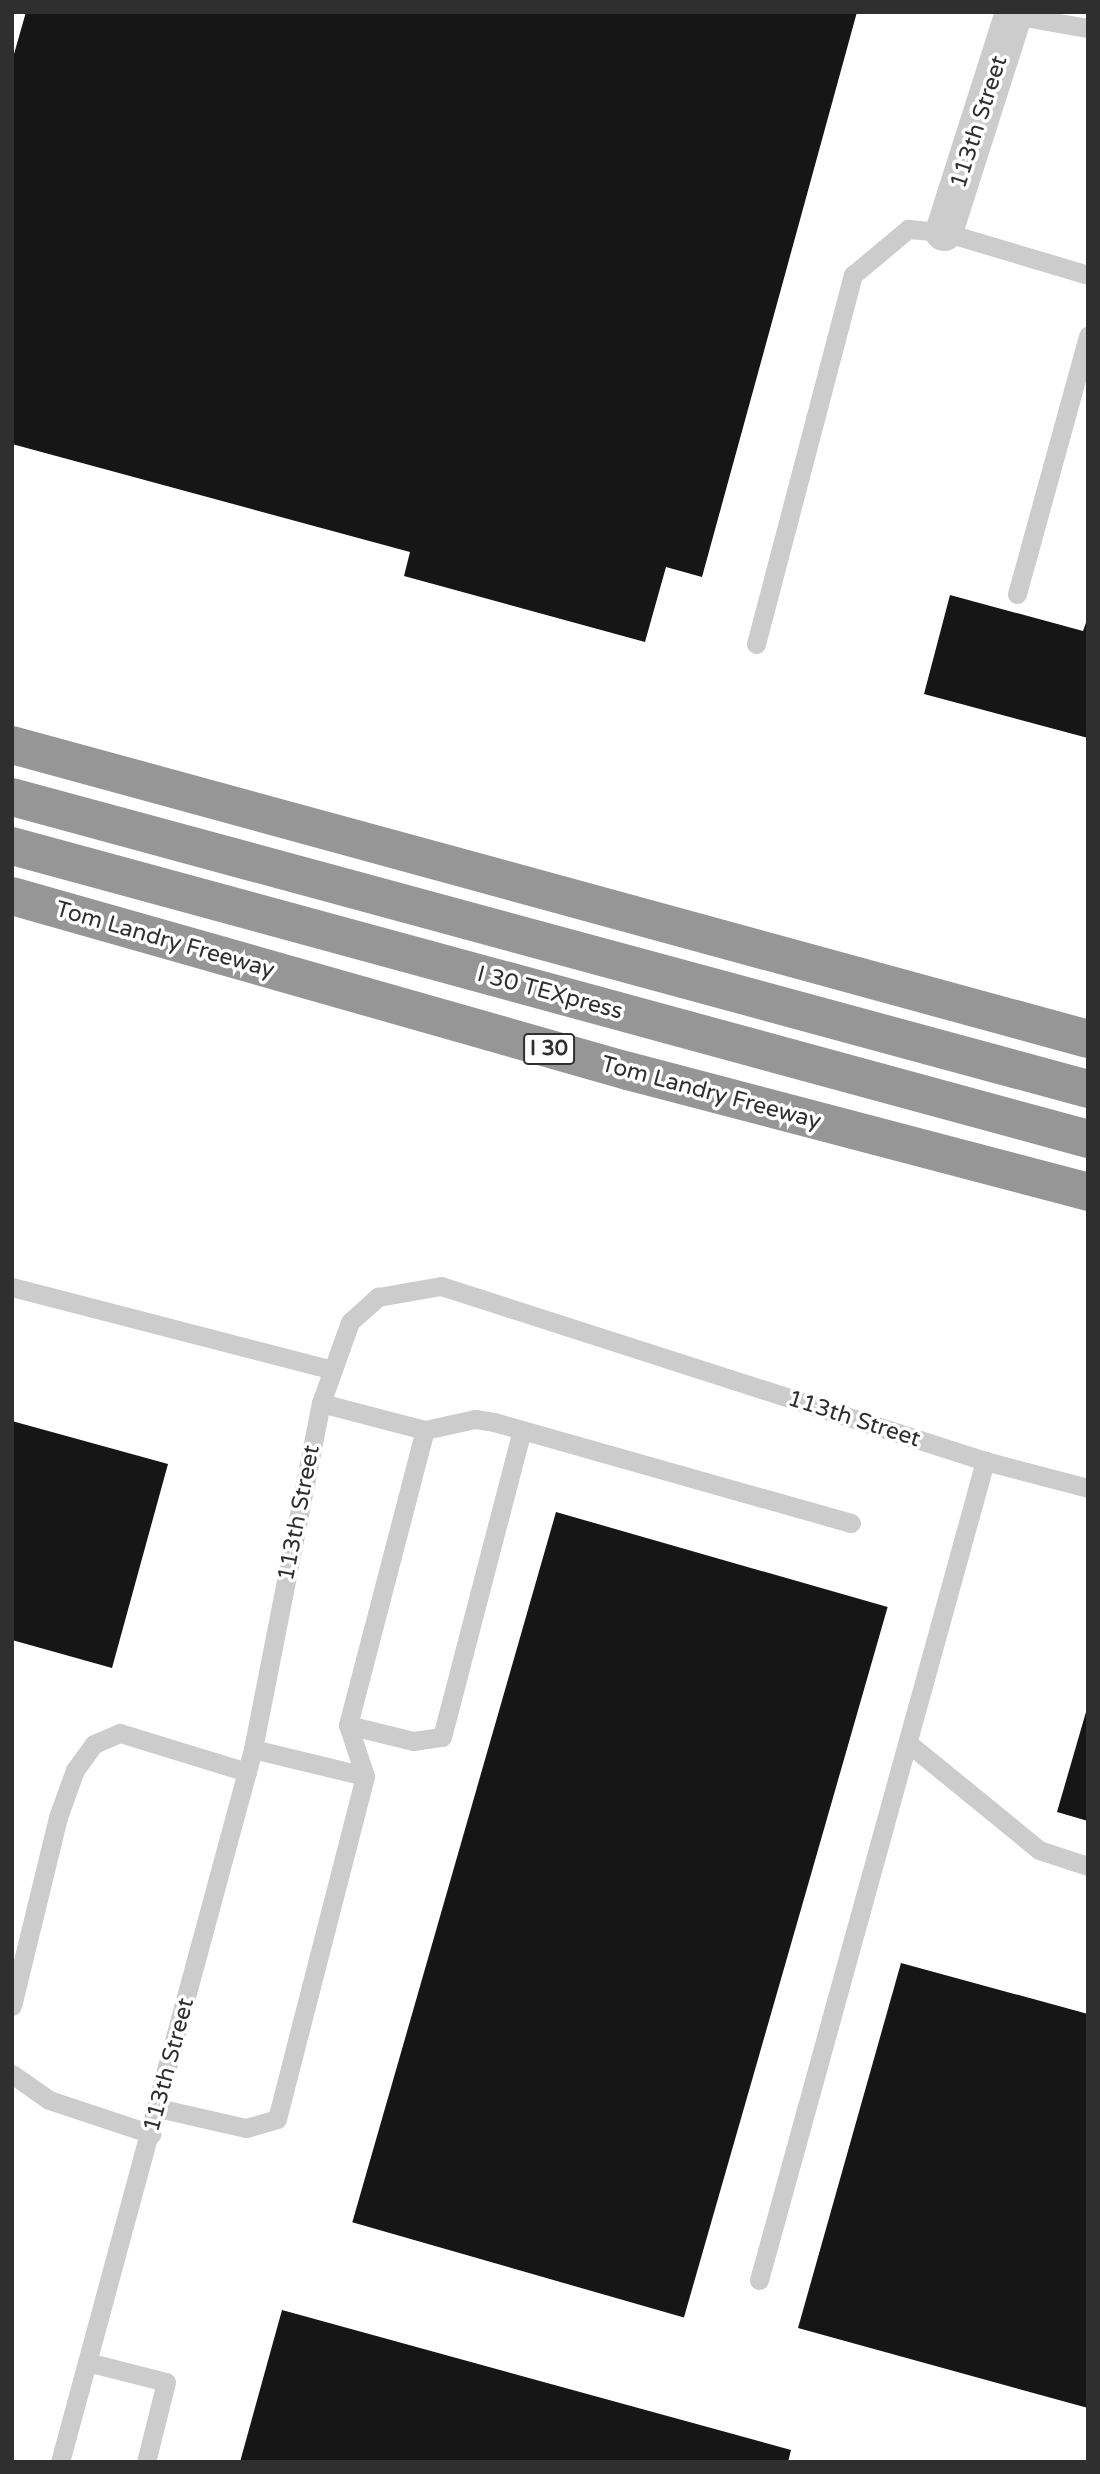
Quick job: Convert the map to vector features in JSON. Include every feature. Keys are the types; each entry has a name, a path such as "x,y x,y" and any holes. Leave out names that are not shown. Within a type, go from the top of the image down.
{"highway":[{"path":"12,745 1088,1039"},
{"path":"12,797 1088,1089"},
{"name":"I 30 TEXpress","path":"12,846 1088,1139"},
{"name":"Tom Landry Freeway","path":"12,897 628,1072 1088,1192"}],"street":[{"name":"113th Street","path":"944,232 1014,13"}],"lane":[{"path":"1014,13 1088,28"},
{"path":"756,644 853,275 908,229 944,232 1088,275"},
{"path":"1017,594 1088,336"},
{"name":"113th Street","path":"60,2462 158,2108 253,1749 321,1403 330,1369 351,1322 378,1297 441,1286 985,1461 1088,1488"},
{"path":"12,1287 330,1369"},
{"path":"321,1403 425,1430 475,1419 851,1523"},
{"path":"158,2108 246,2129 277,2119 365,1776 348,1725 425,1430"},
{"path":"348,1725 413,1741 442,1737 522,1430"},
{"path":"759,2280 985,1461"},
{"path":"12,2006 58,1817 75,1770 94,1744 120,1733 247,1772"},
{"path":"908,1744 1039,1850 1088,1866"},
{"path":"253,1749 365,1776"},
{"path":"13,2076 49,2100 150,2134"},
{"path":"87,2362 166,2382 146,2462"}],"building":[{"path":"26,12 857,12 702,577 666,567 645,642 404,576 410,552 12,444 12,61"},
{"path":"950,595 1083,631 1088,617 1088,738 924,694"},
{"path":"12,1421 168,1464 112,1668 12,1640"},
{"path":"556,1512 888,1607 684,2317 352,2222"},
{"path":"1088,1705 1088,1821 1057,1812"},
{"path":"901,1963 1088,2014 1088,2408 798,2328"},
{"path":"282,2310 791,2450 788,2462 240,2462"}]}
